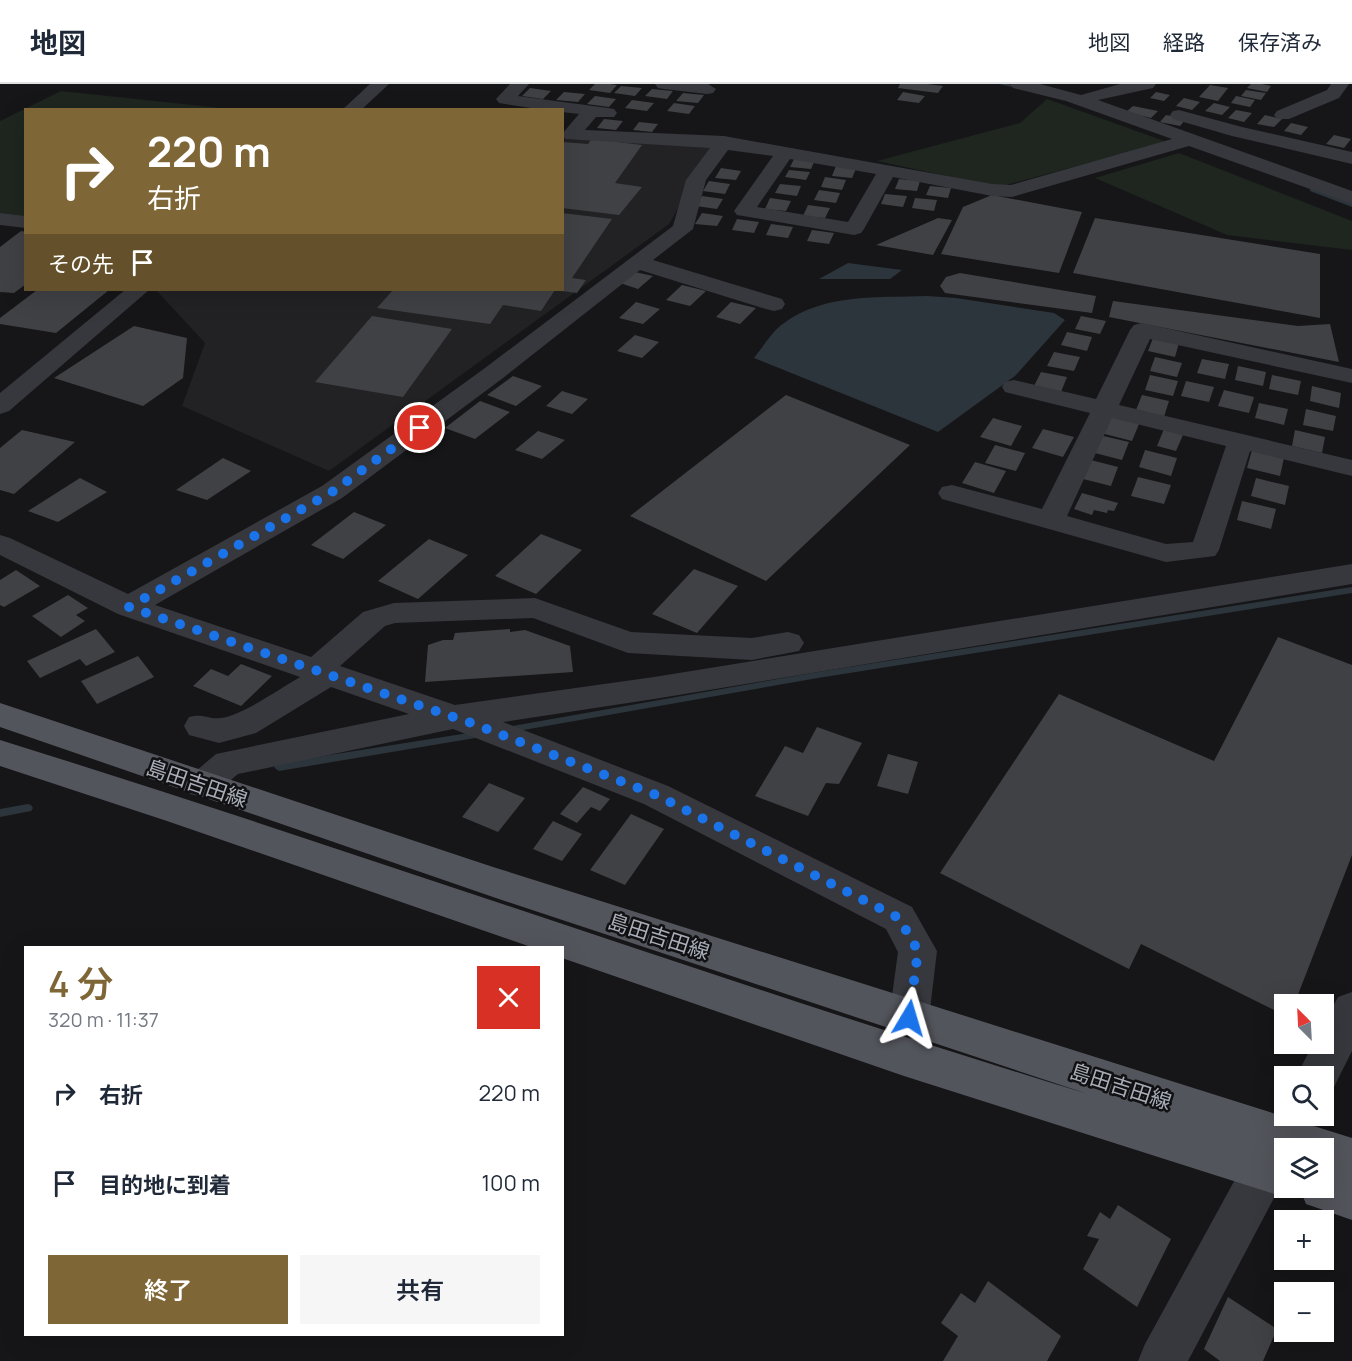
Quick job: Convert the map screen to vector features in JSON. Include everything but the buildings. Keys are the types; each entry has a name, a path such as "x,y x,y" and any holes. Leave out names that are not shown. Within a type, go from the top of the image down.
{"main road":[{"name":"島田吉田線","path":"0,715 202,785 909,1018 1274,1142"},
{"name":"島田吉田線","path":"0,753 180,811 904,1057 1274,1145"},
{"name":"島田吉田線","path":"1334,1156 1352,1159"},
{"path":"1334,1192 1352,1198"}],"street":[{"path":"352,108 380,84"},
{"path":"520,84 505,99 564,108"},
{"path":"664,84 707,88"},
{"path":"1019,84 1082,100 1183,142 1352,198"},
{"path":"1082,100 1147,84"},
{"path":"1283,115 1333,94 1340,84"},
{"path":"1105,98 1352,158"},
{"path":"564,108 625,115"},
{"path":"567,135 590,112"},
{"path":"567,135 724,142 992,190 1012,191 1183,142"},
{"path":"129,607 332,492 683,229 696,180 724,142"},
{"path":"785,152 744,212 854,229 887,171"},
{"path":"0,219 24,222"},
{"path":"637,262 774,304"},
{"path":"0,406 137,291"},
{"path":"1051,520 1142,330 1352,376"},
{"path":"1014,387 1352,468"},
{"path":"952,493 1166,553 1205,550 1240,442"},
{"path":"0,544 129,607 464,721 656,795 899,918 918,951 909,1018"},
{"path":"202,785 228,763 654,688 1352,574"},
{"path":"201,726 219,731 244,724 322,672 374,619 394,613 535,608 628,642 752,649 788,643"},
{"path":"1323,1066 1352,1010"},
{"path":"1162,1361 1274,1185"}],"shaded area":[{"path":"61,91 221,108 26,108"},
{"path":"1047,99 1167,142 998,187 877,161 1020,123"},
{"path":"24,109 24,216 0,213 0,121"},
{"path":"564,139 705,145 712,148 669,224 329,471 182,406 205,343 157,291 564,291"},
{"path":"1179,153 1352,221 1352,250 1227,235 1095,178"},
{"path":"848,263 902,270 890,279 819,279"},
{"path":"927,296 956,298 1054,313 1065,320 1015,376 938,432 754,358 780,326 800,313 817,306 853,299"}],"waterway":[{"path":"1001,84 1022,88"},
{"path":"1312,190 1352,205"},
{"path":"506,730 818,675 1352,590"},
{"path":"279,767 481,734"},
{"path":"0,813 28,808"}],"route":[{"path":"420,428 332,492 129,607 474,724 656,795 899,918 918,951 909,1018"}]}
